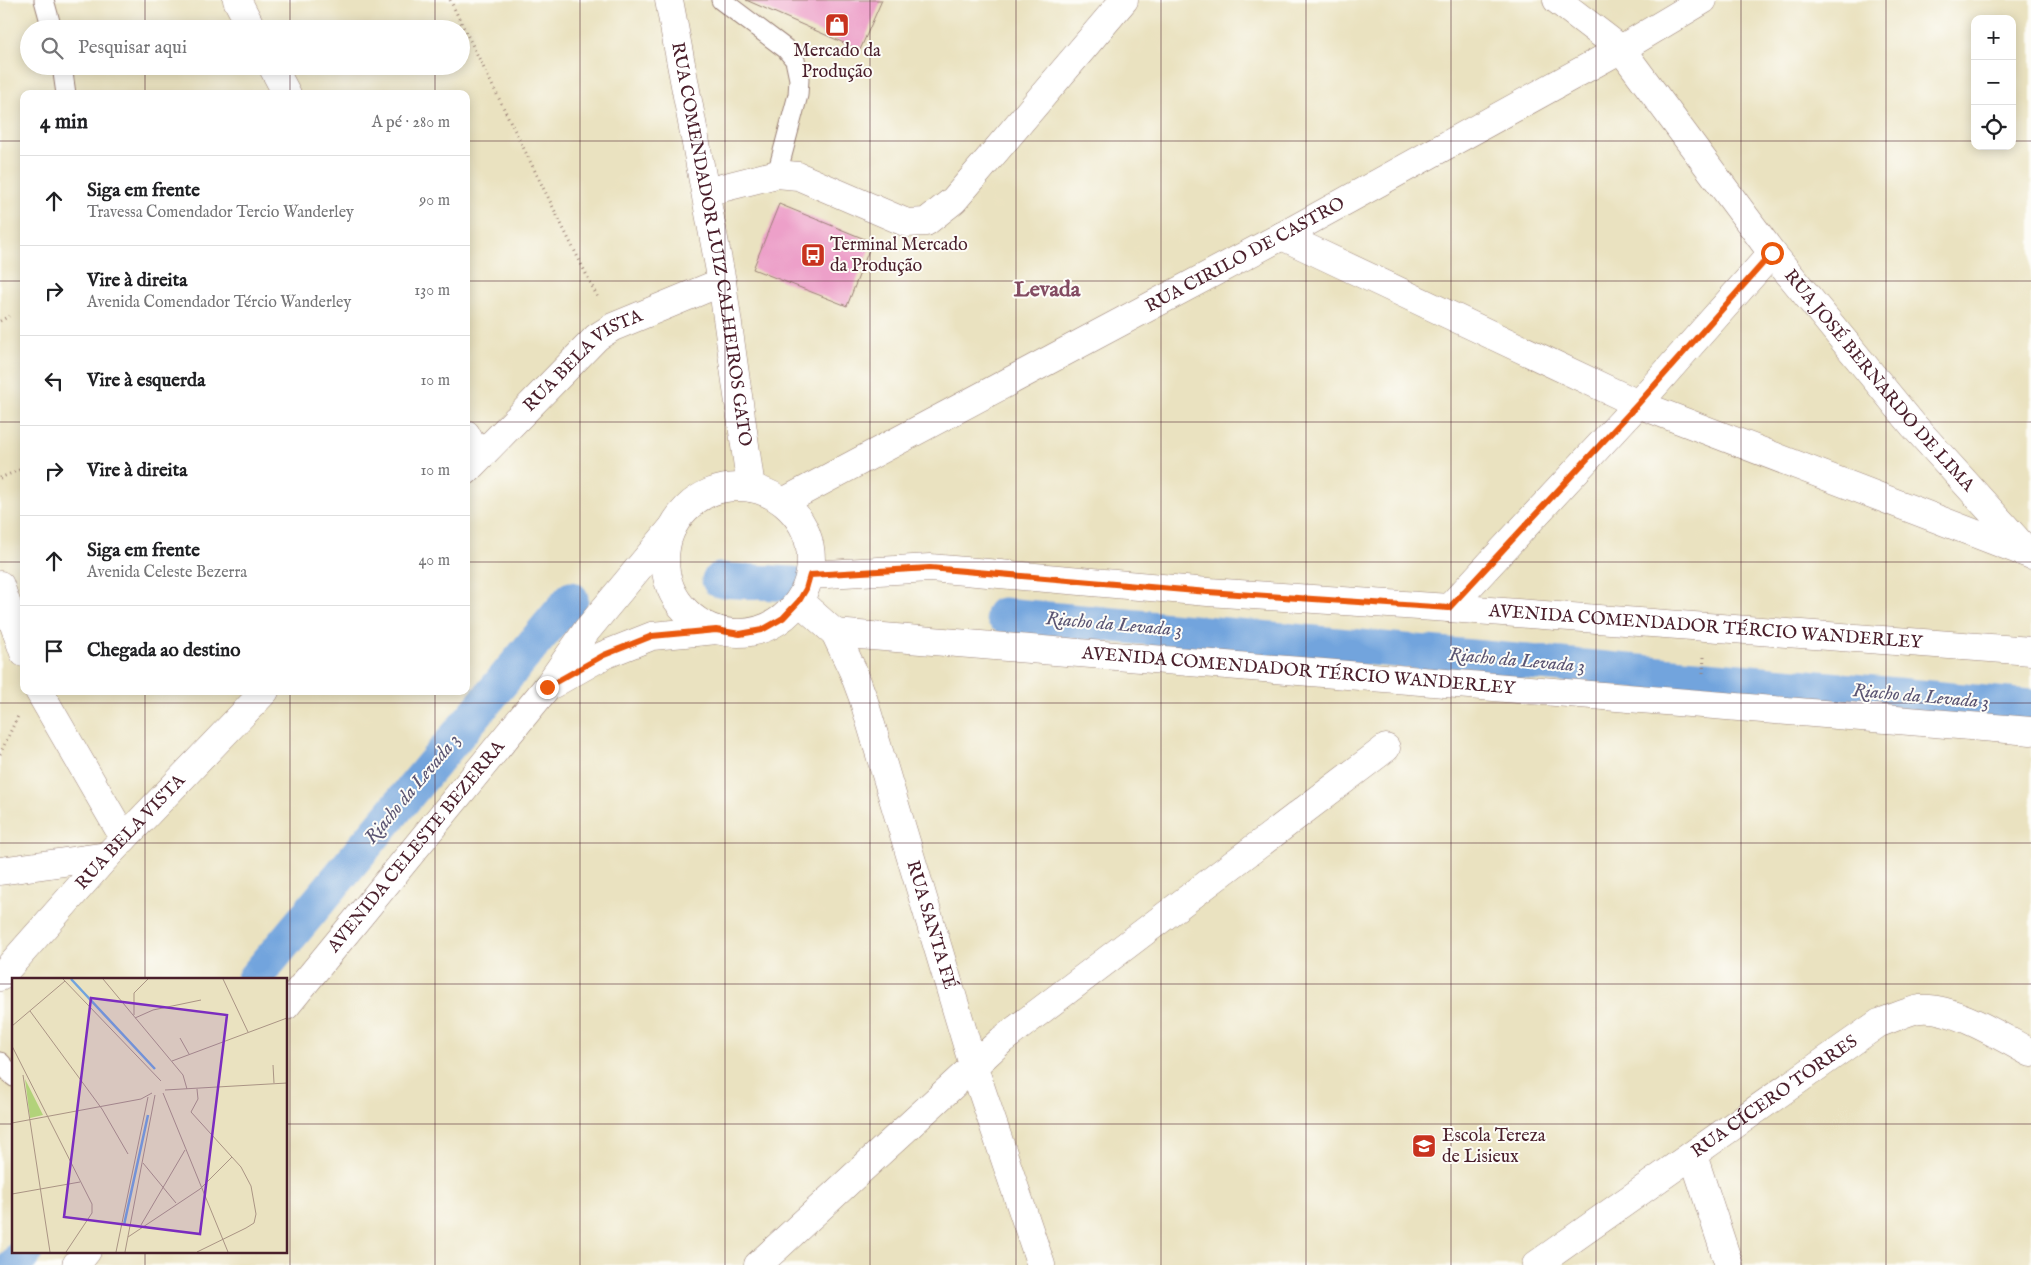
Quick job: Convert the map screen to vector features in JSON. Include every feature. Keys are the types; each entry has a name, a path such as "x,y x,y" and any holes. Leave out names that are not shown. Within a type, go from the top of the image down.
{"street":[{"path":"237,0 247,20"},
{"name":"RUA COMENDADOR LUIZ CALHEIROS GATO","path":"669,0 722,282 751,488"},
{"path":"706,192 777,174 798,176 907,224 926,222 945,209 954,200 1124,0"},
{"name":"RUA JOSÉ BERNARDO DE LIMA","path":"1556,0 1621,49 1772,253 1912,425 2031,555"},
{"name":"RUA CIRILO DE CASTRO","path":"783,502 1282,236 1621,49 1703,0"},
{"path":"277,75 285,90"},
{"path":"1282,236 1638,404 2031,555"},
{"path":"1449,608 1638,404 1772,253"},
{"name":"RUA BELA VISTA","path":"470,454 597,337 613,328 722,282"},
{"path":"727,488 751,488 768,493 783,502 797,517 806,535 811,555 810,575 806,589 799,601 783,618 762,630 740,634 716,630 694,619 677,600 667,578 666,552 672,528 686,509 705,495 727,488"},
{"name":"AVENIDA CELESTE BEZERRA","path":"288,1004 547,687 586,630 672,528"},
{"name":"AVENIDA COMENDADOR TÉRCIO WANDERLEY","path":"810,575 930,568 1208,592 2031,651"},
{"path":"0,586 20,642"},
{"name":"RUA SANTA FÉ","path":"799,601 835,633 863,698 973,1065 1041,1265"},
{"name":"AVENIDA CELESTE BEZERRA","path":"547,687 604,655 652,636 716,630"},
{"name":"AVENIDA COMENDADOR TÉRCIO WANDERLEY","path":"835,633 2031,731"},
{"name":"RUA BELA VISTA","path":"0,977 116,847 261,695"},
{"path":"0,871 116,847 30,700"},
{"path":"758,1265 1002,1040 1386,748"},
{"name":"RUA CÍCERO TORRES","path":"1536,1265 1879,1023 1919,1009 1937,1009 1958,1016 2031,1053"},
{"path":"1692,1155 1728,1265"},
{"path":"76,1265 86,1252"}],"lane":[{"path":"44,0 50,20"},
{"path":"721,0 786,49 795,60 799,79 798,95 777,174"},
{"path":"63,75 65,90"},
{"path":"0,1062 12,1075"}],"path":[{"path":"450,0 460,20"},
{"path":"470,40 613,328"},
{"path":"0,321 9,316"},
{"path":"0,478 20,470"},
{"path":"1703,674 1704,654"},
{"path":"0,754 30,700"}],"building":[{"name":"Mercado da Produção","path":"746,0 882,0 860,50"},
{"name":"Terminal Mercado da Produção","path":"779,204 872,242 847,306 753,269"}],"waterway":[{"name":"Riacho da Levada 3","path":"719,580 793,584"},
{"name":"Riacho da Levada 3","path":"255,978 571,599"},
{"name":"Riacho da Levada 3","path":"1003,615 2031,707"},
{"name":"Riacho da Levada 3","path":"15,1265 25,1252"}],"place":[{"name":"Mercado da Produção","path":"837,25"},
{"name":"Terminal Mercado da Produção","path":"813,255"},
{"name":"Escola Tereza de Lisieux","path":"1424,1146"}],"district":[{"name":"Levada","path":"1047,290"}],"route":[{"path":"547,687 604,655 652,636 716,630 740,634 762,630 783,618 799,601 806,589 810,575 930,568 1208,592 1449,608 1638,404 1772,253"}]}
